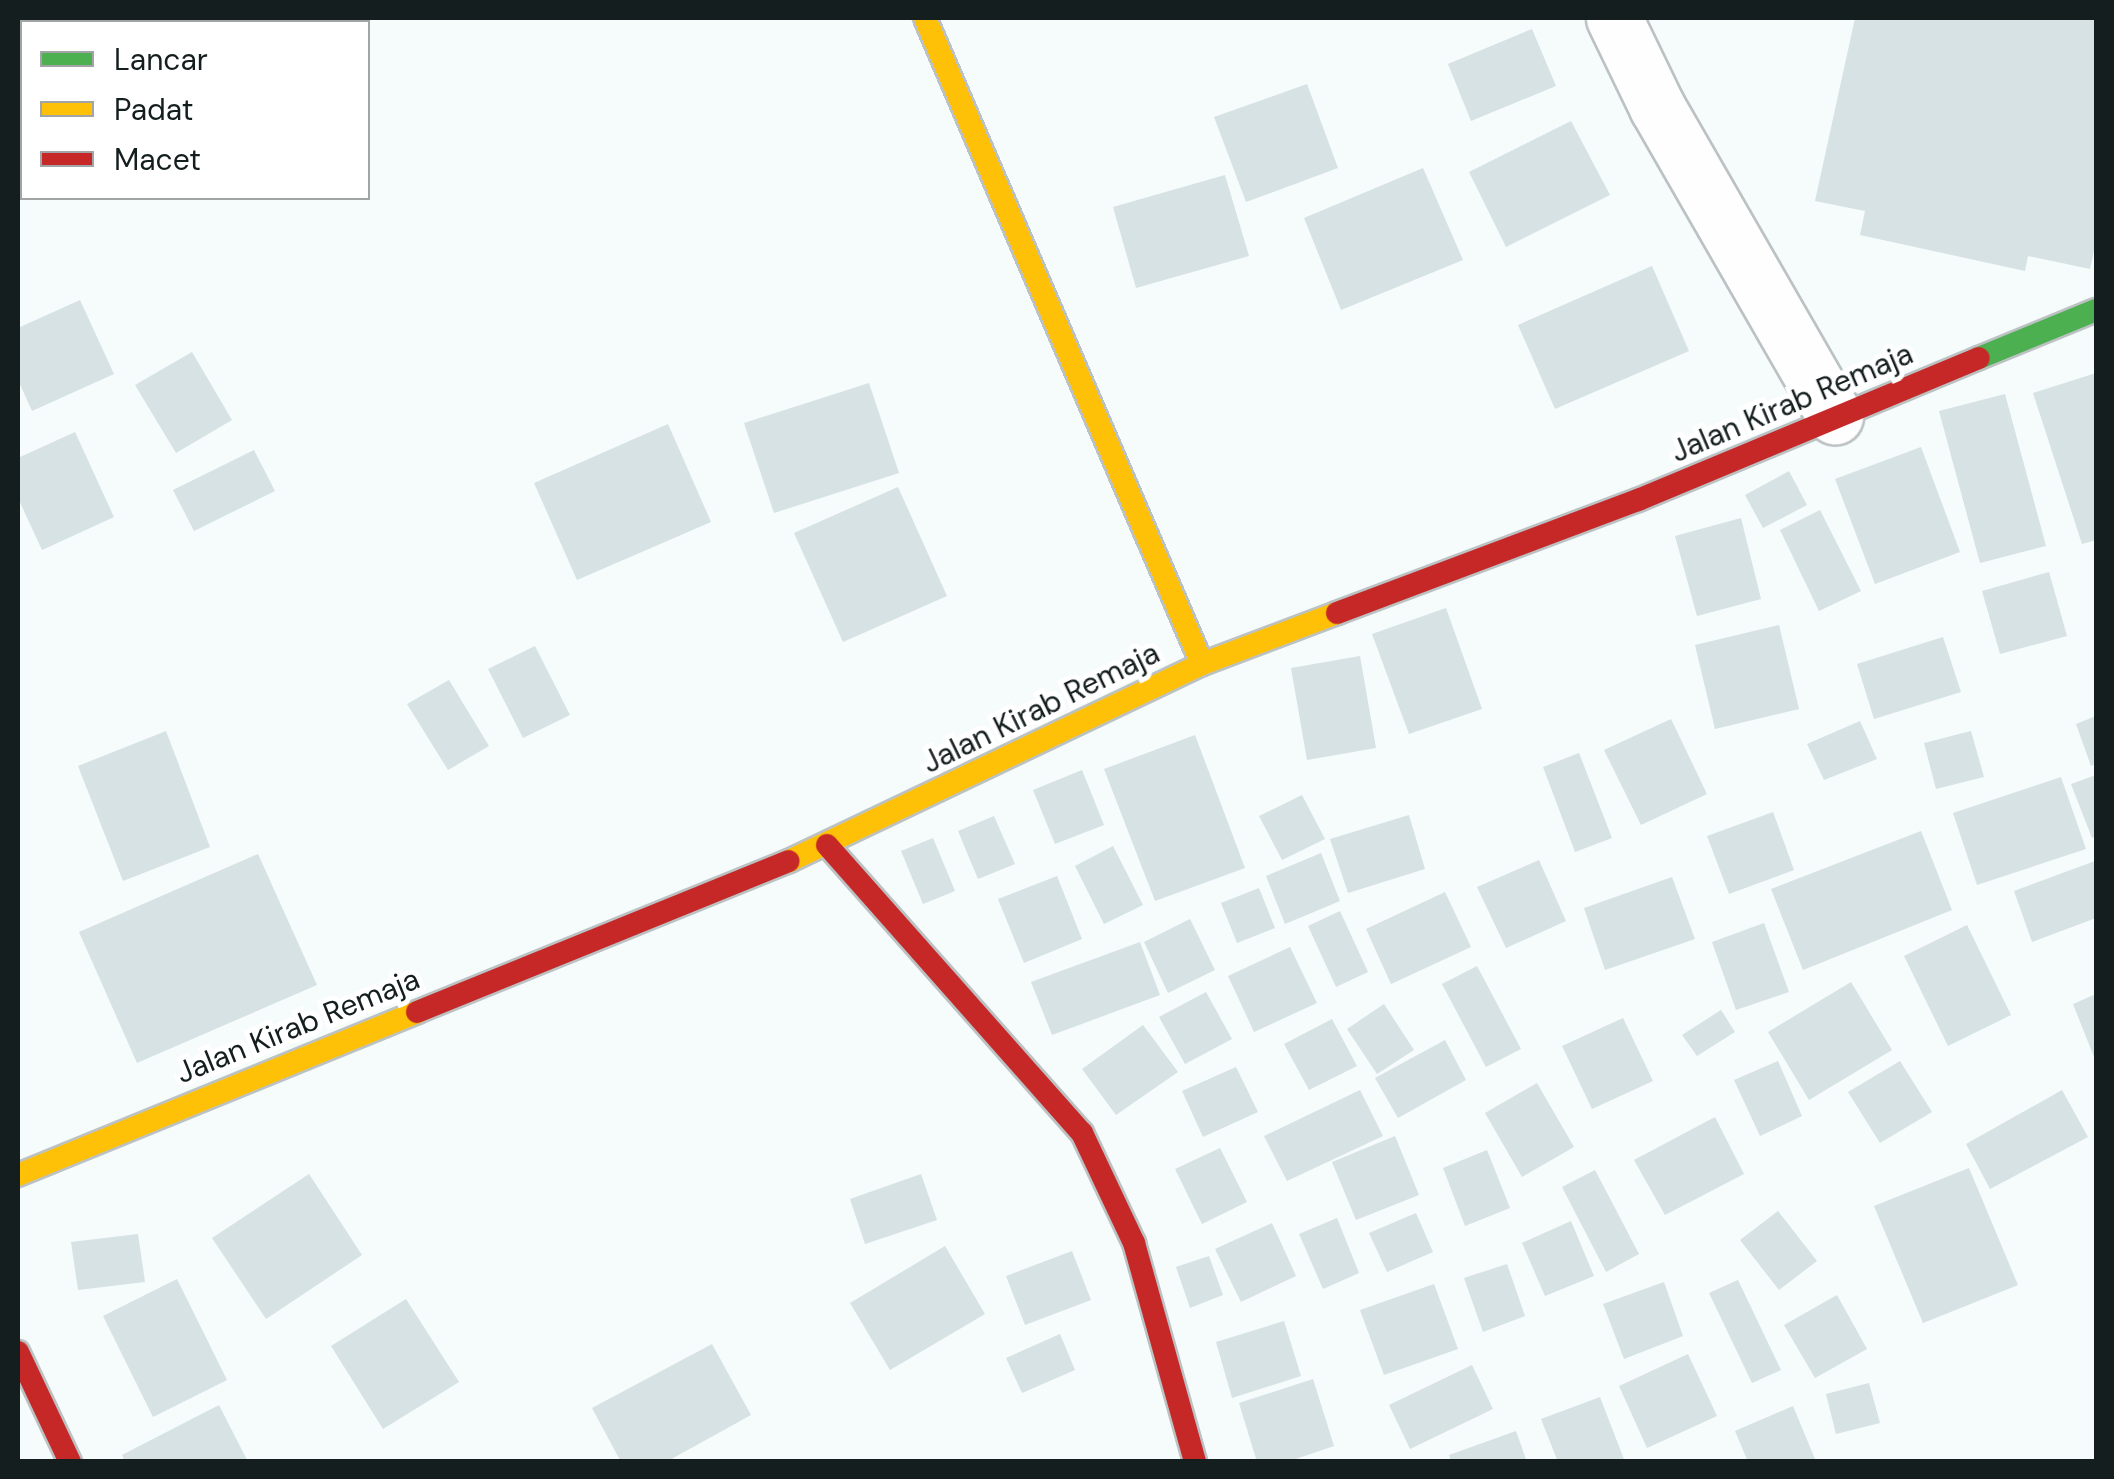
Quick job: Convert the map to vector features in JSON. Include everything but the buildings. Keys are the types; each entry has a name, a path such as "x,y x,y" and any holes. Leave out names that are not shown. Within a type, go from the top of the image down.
{"street":[{"path":"926,18 1202,664"},
{"path":"1614,18 1658,107 1835,416"},
{"name":"Jalan Kirab Remaja","path":"18,1175 827,845 1202,664 1638,500 2096,310"},
{"path":"827,845 1082,1133 1134,1243 1195,1462"},
{"path":"18,1352 70,1462"}],"traffic: fast":[{"path":"1979,358 2096,310"}],"traffic: slow":[{"path":"925,18 1202,664"},
{"path":"789,861 1202,664 1337,613"},
{"path":"18,1175 417,1012"}],"traffic: jam":[{"path":"1337,613 1638,500 1979,358"},
{"path":"827,845 1082,1133 1134,1243 1195,1462"},
{"path":"417,1012 789,861"},
{"path":"18,1352 70,1462"}]}
